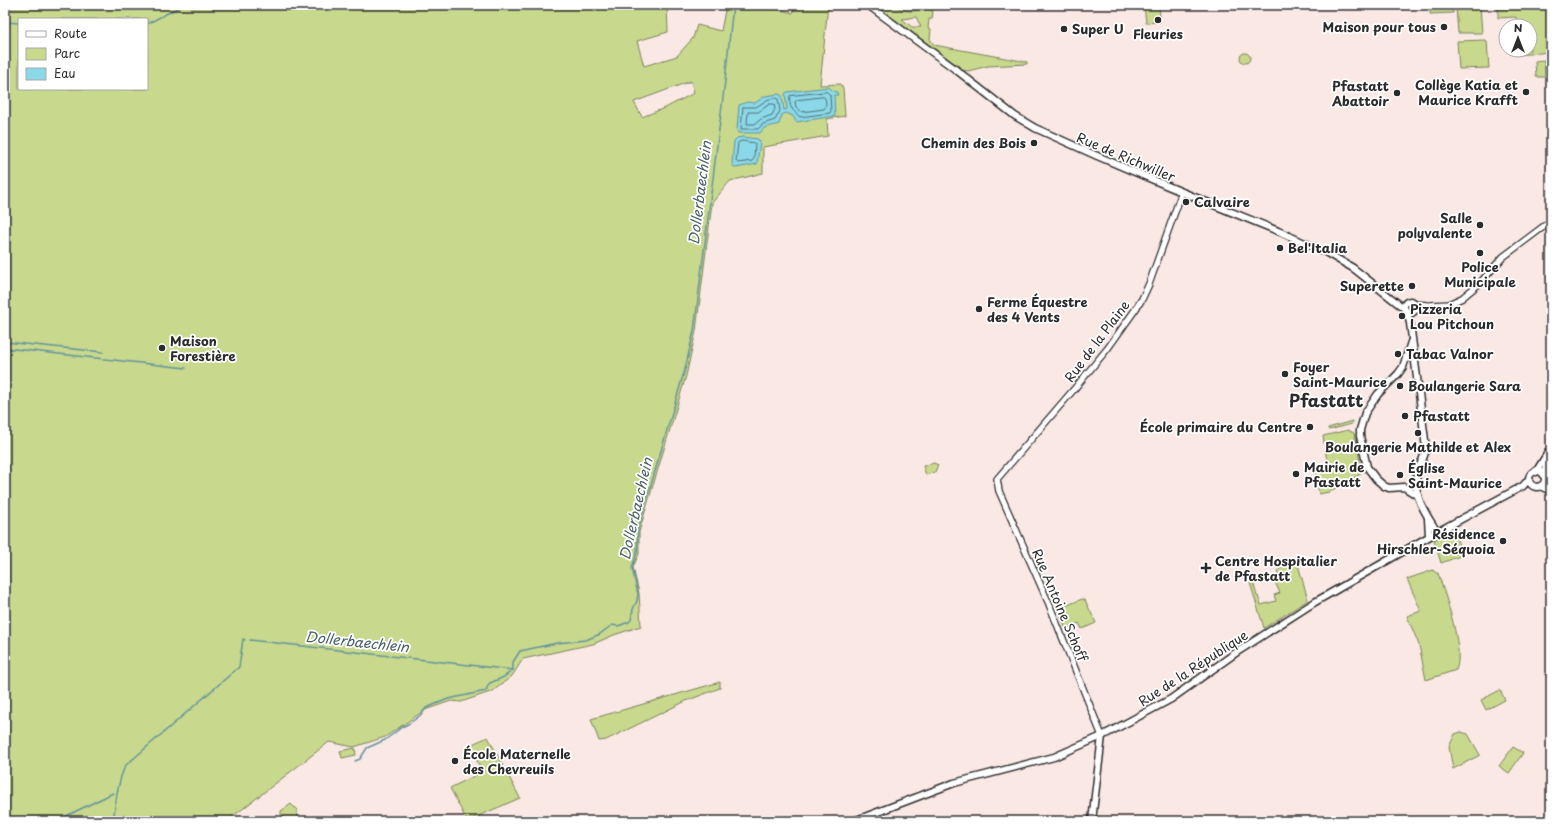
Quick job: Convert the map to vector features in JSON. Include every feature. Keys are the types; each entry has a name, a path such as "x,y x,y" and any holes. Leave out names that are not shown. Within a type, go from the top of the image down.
{"main road":[{"name":"Rue de Richwiller","path":"869,6 1015,116 1035,128 1062,141 1327,253 1353,268 1390,296 1410,308"},
{"path":"1410,308 1411,342 1426,448 1426,454 1416,476 1418,496 1428,519 1437,532"},
{"path":"1411,342 1403,367 1378,394 1366,413 1360,430 1360,436 1368,467 1376,479 1384,486 1389,488 1404,487 1418,496"},
{"path":"1551,448 1536,472 1529,478 1530,483 1533,486 1540,486 1551,491"},
{"path":"1540,486 1543,484 1546,466 1551,457"},
{"path":"1536,472 1541,473 1551,484"},
{"name":"Rue de la République","path":"854,821 954,783 1054,757 1102,736 1171,699 1237,652 1290,618 1429,536 1523,486 1529,478"},
{"name":"Rue de la République","path":"1523,486 1533,486"},
{"path":"1428,519 1429,536"},
{"path":"1092,821 1102,736"}],"street":[{"name":"Rue de la Plaine","path":"997,482 999,476 1075,388 1112,342 1135,310 1142,299 1148,284 1182,192"},
{"path":"1410,308 1450,304 1464,299 1504,258 1551,221"},
{"name":"Rue Antoine Schoff","path":"997,482 1001,496 1049,604 1102,736"}],"green space":[{"path":"892,4 908,11 925,9 933,11 932,19 929,19 928,28 931,29 930,39 934,45 1027,62 1027,64 988,66 968,71 964,70 875,5","holes":["916,17 921,27 912,27 902,19"]},
{"path":"5,5 667,5 668,32 637,41 644,66 677,56 693,38 697,25 721,31 726,5 760,5 793,13 795,5 828,5 820,85 840,84 843,88 845,116 827,119 828,136 763,147 763,173 730,181 712,203 696,331 686,376 639,532 639,554 633,567 639,593 641,626 593,644 523,659 512,676 493,691 461,702 451,701 425,710 385,737 354,747 329,742 227,821 5,821","holes":["691,81 694,93 667,107 642,117 634,102"]},
{"path":"1144,5 1159,5 1160,18 1156,19 1157,22 1146,23"},
{"path":"1430,5 1453,5 1453,13 1430,14"},
{"path":"1468,5 1480,5 1482,33 1458,33 1456,8 1468,7"},
{"path":"1500,5 1551,5 1551,51 1538,53 1538,18 1498,18 1498,8 1502,8"},
{"path":"1457,41 1487,41 1489,68 1459,69"},
{"path":"1243,53 1247,53 1249,54 1249,62 1243,63 1240,60 1240,56"},
{"path":"1544,60 1545,77 1536,77 1535,61"},
{"path":"1352,421 1352,424 1328,429 1328,428"},
{"path":"1348,430 1354,433 1362,471 1359,475 1329,492 1319,494 1314,466 1319,469 1328,467 1323,436"},
{"path":"934,463 938,465 935,472 926,475 923,466"},
{"path":"1453,530 1463,555 1441,563 1434,540"},
{"path":"1297,561 1308,600 1264,628 1250,583 1253,582 1261,605 1276,601 1274,595 1280,593 1274,580 1276,579 1279,570 1289,563"},
{"path":"1433,570 1438,573 1453,622 1458,650 1458,661 1456,670 1426,680 1419,645 1407,616 1421,611 1407,579"},
{"path":"1082,599 1085,600 1096,623 1082,629 1079,623 1066,629 1058,609"},
{"path":"720,682 720,688 686,701 606,740 599,741 591,719"},
{"path":"1500,690 1505,700 1486,710 1481,700"},
{"path":"1461,732 1468,734 1480,755 1453,769 1449,747 1455,734"},
{"path":"488,737 520,798 467,821 450,788 482,772 470,745"},
{"path":"1513,747 1523,753 1509,773 1499,766"},
{"path":"355,748 356,755 342,758 340,751"},
{"path":"291,804 297,810 298,819 295,818 290,821 285,821 283,815 281,815 281,811"}],"water":[{"path":"829,87 833,91 837,92 838,95 834,95 835,116 796,122 793,116 786,113 782,115 779,124 764,128 760,133 738,133 739,105 747,102 755,103 765,96 779,94 782,96 784,110 787,109 785,94 787,92"},
{"path":"742,137 758,139 760,142 757,164 736,168 733,166 732,162 734,141 737,138"}],"waterway":[{"path":"148,23 183,5"},
{"name":"Dollerbaechlein","path":"513,670 513,662 520,651 557,643 586,640 600,634 612,625 618,626 631,620 638,594 632,568 637,552 638,529 685,369 694,331 733,5"},
{"path":"5,22 18,23"},
{"path":"5,342 103,352"},
{"path":"5,348 186,368"},
{"name":"Dollerbaechlein","path":"113,821 118,786 125,766 239,667 243,639 245,640"},
{"name":"Dollerbaechlein","path":"250,640 513,670"},
{"path":"355,761 360,759 367,748 385,740 422,714 426,708 448,699 486,691 490,683 504,677 512,670"},
{"path":"56,821 113,793"}],"place":[{"name":"Fleuries","path":"1158,20"},
{"name":"Maison pour tous","path":"1444,27"},
{"name":"Super U","path":"1064,29"},
{"name":"Collège Katia et Maurice Krafft","path":"1526,92"},
{"name":"Pfastatt Abattoir","path":"1397,93"},
{"name":"Chemin des Bois","path":"1034,143"},
{"name":"Calvaire","path":"1186,202"},
{"name":"Salle polyvalente","path":"1480,225"},
{"name":"Bel'Italia","path":"1280,248"},
{"name":"Police Municipale","path":"1480,253"},
{"name":"Superette","path":"1412,286"},
{"name":"Ferme Équestre des 4 Vents","path":"979,309"},
{"name":"Pizzeria Lou Pitchoun","path":"1402,316"},
{"name":"Maison Forestière","path":"162,348"},
{"name":"Tabac Valnor","path":"1398,354"},
{"name":"Foyer Saint-Maurice","path":"1285,374"},
{"name":"Boulangerie Sara","path":"1400,386"},
{"name":"Pfastatt","path":"1405,416"},
{"name":"École primaire du Centre","path":"1310,427"},
{"name":"Boulangerie Mathilde et Alex","path":"1418,433"},
{"name":"Mairie de Pfastatt","path":"1296,474"},
{"name":"Église Saint-Maurice","path":"1400,475"},
{"name":"Résidence Hirschler-Séquoia","path":"1503,541"},
{"name":"Centre Hospitalier de Pfastatt","path":"1206,568"},
{"name":"École Maternelle des Chevreuils","path":"455,761"}],"district":[{"name":"Pfastatt","path":"1326,401"}]}
